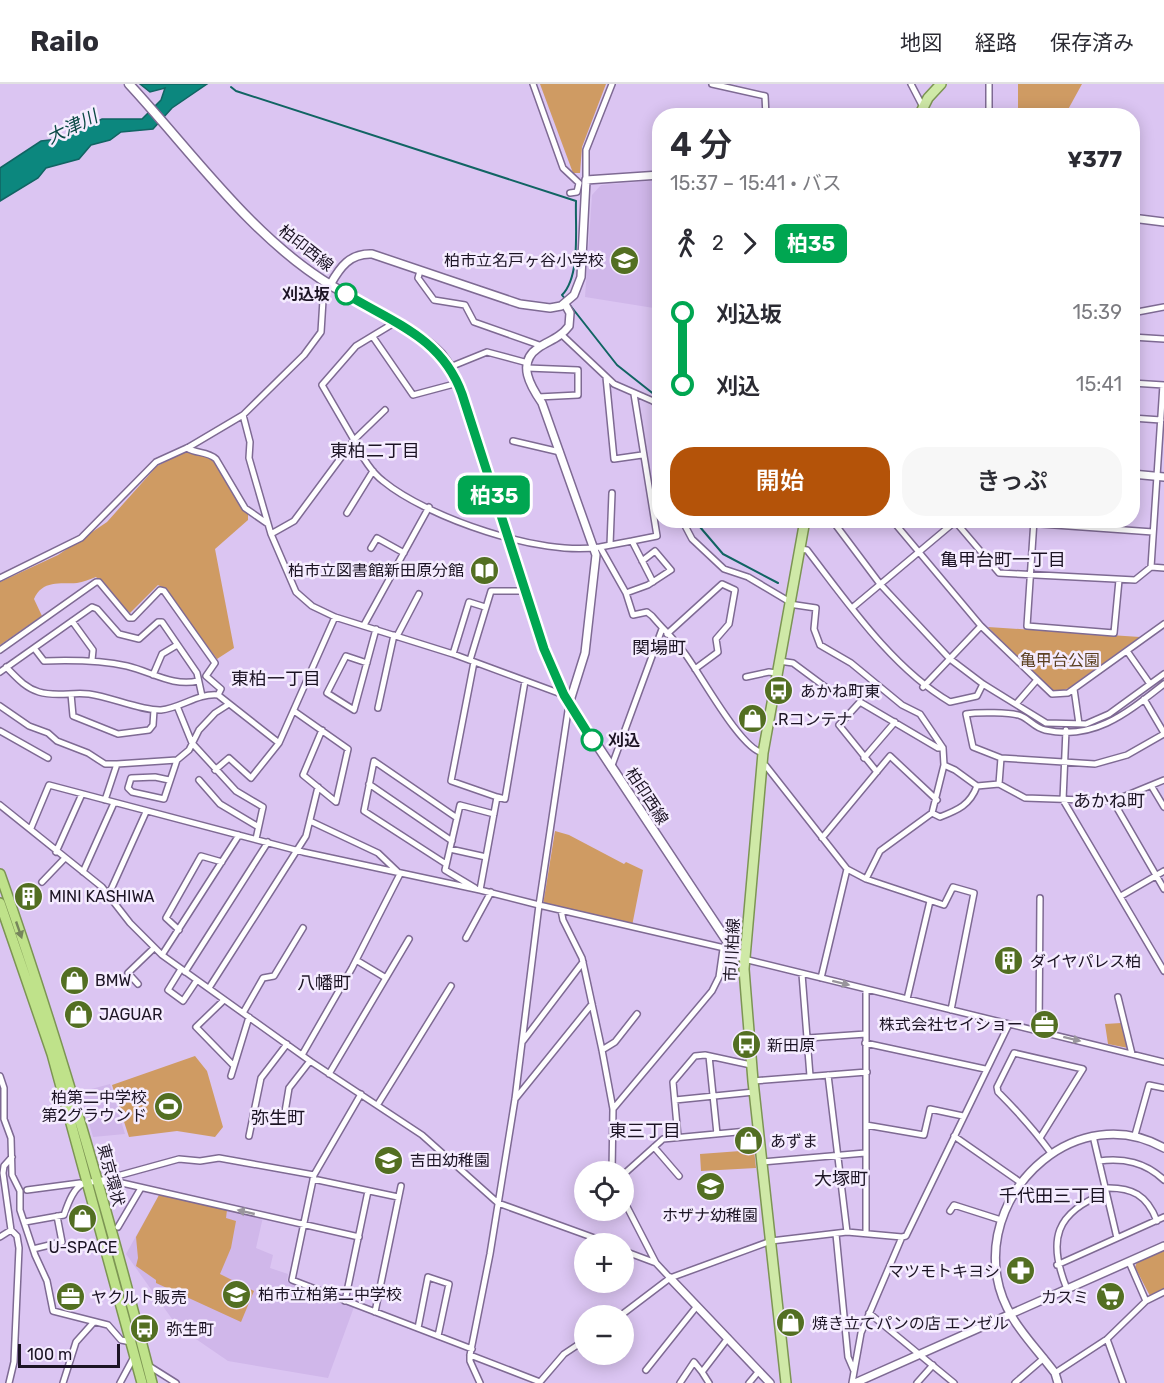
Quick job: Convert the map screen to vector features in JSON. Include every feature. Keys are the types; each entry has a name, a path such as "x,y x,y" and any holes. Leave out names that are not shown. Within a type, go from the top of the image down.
{"highway":[{"name":"東京環状","path":"0,874 60,1051 89,1182 152,1383"},
{"name":"東京環状","path":"0,903 52,1053 142,1383"}],"main road":[{"name":"柏印西線","path":"129,84 258,229 284,252 330,285 430,345 450,367 458,384 544,649 564,695 733,950 744,959"},
{"path":"923,108 942,84"},
{"name":"市川柏線","path":"786,1383 751,1065 744,959 763,753 804,528"}],"street":[{"path":"533,84 563,168 584,183 652,176"},
{"path":"0,578 81,538 156,462 187,448 243,415 304,355 321,332 325,294 345,262 365,254 380,256 520,304 550,308 565,304 574,295 581,277 586,150 612,84"},
{"path":"911,84 920,108"},
{"path":"989,84 989,108"},
{"path":"714,85 765,96 766,108"},
{"path":"570,193 577,192 584,183"},
{"path":"1140,219 1164,222"},
{"path":"420,271 418,278 434,300 465,305 474,322 542,345"},
{"path":"565,304 570,322 562,334 532,353 527,365 528,382 538,397 598,547 626,593 633,615 647,612 694,669 746,741 756,752 763,753"},
{"path":"1140,312 1164,307"},
{"path":"394,323 356,346 322,385 361,455 373,471 392,488 482,531 562,547 598,547 657,536 656,528"},
{"path":"562,334 606,378 634,394 652,401"},
{"path":"373,337 413,395 458,384"},
{"path":"1140,338 1164,339"},
{"path":"450,367 487,352 527,365 578,369 578,395 538,397"},
{"path":"606,378 614,459 642,455"},
{"path":"1140,384 1164,385 1161,420 1161,476 1153,531 1151,567"},
{"path":"634,394 652,509"},
{"path":"271,534 294,521 354,440 385,410"},
{"path":"243,415 250,442 249,458 271,534 296,592 312,606 335,617 453,654 564,695"},
{"path":"1140,419 1161,420"},
{"path":"513,441 560,452"},
{"path":"187,448 210,454 216,459 245,508 268,524"},
{"path":"347,513 373,471"},
{"path":"1140,475 1161,476"},
{"path":"610,545 612,493"},
{"path":"364,625 429,507"},
{"path":"686,528 692,539 724,569 748,578 790,603 816,608 814,629 820,645 851,663 902,705 920,714 943,748 944,765 933,813 880,851 866,879"},
{"path":"838,528 880,584 950,659 983,684 1046,723 1079,724 1109,714 1164,674"},
{"path":"899,528 981,626 1047,692 1058,695 1074,689 1164,624"},
{"path":"852,608 947,528"},
{"path":"961,528 995,570 1135,580 1151,567 1164,568"},
{"path":"1034,528 1027,626 1114,633 1119,580"},
{"path":"1113,528 1153,531"},
{"path":"371,548 377,538 404,553"},
{"path":"632,541 653,582"},
{"path":"480,1383 470,1361 470,1355 515,1099 539,905 569,704 585,653 598,547"},
{"path":"800,549 807,550 852,608 923,687 950,702 977,696 983,684"},
{"path":"626,593 653,582 671,570 655,551 642,561"},
{"path":"0,650 96,582 99,582 129,618 133,618 160,590 164,591 215,663 206,676 221,689 218,695"},
{"path":"611,768 665,632 722,584 735,590 729,624 716,639 718,652 694,669"},
{"path":"525,591 490,591 472,661 451,782 505,799 525,681"},
{"path":"378,708 395,635 419,594"},
{"path":"453,654 469,602 485,607"},
{"path":"0,672 95,607 119,634 139,639 160,621 196,673 202,696"},
{"path":"215,770 229,758 251,778 279,743 335,617"},
{"path":"72,621 93,650 92,660"},
{"path":"923,687 981,626"},
{"path":"367,663 346,656 327,693 354,710 367,663 376,629"},
{"path":"153,675 162,654 177,645"},
{"path":"34,648 44,661 92,660 129,666 184,684 198,681"},
{"path":"1127,651 1150,684"},
{"path":"779,661 793,663 828,689"},
{"path":"6,667 28,687 39,692 71,693 118,699 154,710 177,706 202,696 218,695 279,743"},
{"path":"746,677 769,672 776,673"},
{"path":"1016,704 1036,681"},
{"path":"1144,699 1164,733 1112,762 1095,764 1001,758 973,747 966,714 978,711 1020,715 1043,730 1089,731 1113,720 1164,684"},
{"path":"1074,689 1079,724"},
{"path":"71,693 73,716 118,734 149,730 153,725 154,710"},
{"path":"877,772 839,724 860,702 943,748"},
{"path":"1,709 57,741 88,753 105,764 117,764 177,759 189,750 215,712 229,704"},
{"path":"177,706 192,744 243,798 262,807 256,839"},
{"path":"294,711 322,730 348,749 336,802 303,775 322,730"},
{"path":"864,758 895,722"},
{"path":"1066,723 1063,800 1164,971"},
{"path":"0,731 48,758"},
{"path":"822,838 890,756 937,800"},
{"path":"999,784 1001,758"},
{"path":"169,780 155,777 131,778 128,788 132,792 161,800 166,797 169,780 177,759"},
{"path":"446,864 364,811 375,761 457,818"},
{"path":"105,800 117,764"},
{"path":"762,765 766,766 847,869 866,879 944,905 952,887 974,893 951,1010"},
{"path":"944,765 956,770 977,786 999,784 1025,798 1113,801 1152,787 1164,780"},
{"path":"199,780 220,804 257,826"},
{"path":"369,784 452,841"},
{"path":"31,828 49,785 298,850 400,874 478,889 733,950"},
{"path":"933,813 940,817 962,808 970,800 977,786"},
{"path":"1152,787 1164,807"},
{"path":"209,988 306,836 318,788"},
{"path":"56,852 82,794"},
{"path":"478,889 497,797"},
{"path":"1113,801 1164,889"},
{"path":"83,872 114,803"},
{"path":"478,889 445,870 446,864 460,805 494,814"},
{"path":"0,806 31,828 56,852 109,894 130,923 162,955 310,1061 422,1135 498,1203 581,1233"},
{"path":"109,894 146,812"},
{"path":"310,821 378,854 400,874"},
{"path":"162,955 238,835"},
{"path":"197,980 183,1001 168,990 268,842"},
{"path":"450,849 486,857"},
{"path":"179,930 166,918 201,856 222,862"},
{"path":"42,882 65,858"},
{"path":"821,978 847,869"},
{"path":"1121,897 1164,871"},
{"path":"302,1054 356,960 400,874"},
{"path":"466,938 491,892"},
{"path":"1039,1031 1040,898"},
{"path":"907,999 930,901"},
{"path":"561,910 583,962 602,1050 613,1109 612,1161"},
{"path":"243,1012 263,978 274,976 303,928"},
{"path":"329,1074 409,939"},
{"path":"138,984 128,973 154,948"},
{"path":"613,1109 712,992 718,981 723,949"},
{"path":"744,959 1164,1062"},
{"path":"356,960 386,978"},
{"path":"522,1043 583,962"},
{"path":"802,974 810,1076"},
{"path":"378,1104 451,986"},
{"path":"866,990 866,1233"},
{"path":"1118,997 1132,1054"},
{"path":"224,1000 196,1027 234,1066"},
{"path":"515,1099 592,1004"},
{"path":"602,1050 615,1042 638,1014"},
{"path":"231,1076 249,1017"},
{"path":"634,1305 670,1278 771,1241 847,1232 906,1236 1009,1024"},
{"path":"808,1038 866,1034"},
{"path":"865,1043 985,1070"},
{"path":"249,1136 261,1078 287,1044"},
{"path":"1040,1138 1083,1069 1014,1053 997,1087 998,1092 1030,1124 1051,1154"},
{"path":"678,1137 673,1082 695,1056 710,1056 751,1065"},
{"path":"710,1056 717,1134"},
{"path":"285,1112 289,1089 310,1061"},
{"path":"753,1081 867,1072"},
{"path":"828,1075 847,1232"},
{"path":"0,1076 4,1088 4,1119 11,1138 12,1175 20,1191 20,1210 47,1281 53,1311 108,1325 121,1341 131,1342"},
{"path":"1135,1135 1149,1085 1164,1088"},
{"path":"675,1100 754,1092"},
{"path":"361,1094 314,1177 292,1280 471,1348"},
{"path":"866,1125 924,1135 930,1109 963,1116"},
{"path":"634,1165 663,1139 758,1130"},
{"path":"1058,1383 1055,1373 1008,1314 995,1259 1001,1220 1020,1182 1051,1154 1093,1136 1135,1135 1164,1148"},
{"path":"954,1136 1020,1182"},
{"path":"1093,1136 1117,1238"},
{"path":"654,1147 679,1176"},
{"path":"762,1162 865,1153"},
{"path":"9,1383 14,1362 20,1268 16,1236 11,1230 3,1173 4,1166 12,1157"},
{"path":"27,1190 89,1182 179,1159 200,1161 219,1158 398,1197"},
{"path":"1099,1161 1114,1159 1139,1163 1164,1180"},
{"path":"25,1222 63,1215 71,1193 89,1182 141,1188 359,1237"},
{"path":"375,1312 400,1186"},
{"path":"1067,1289 1057,1265 1059,1234 1068,1216 1083,1203 1105,1190 1122,1187 1142,1196 1152,1208 1157,1221"},
{"path":"118,1227 141,1188"},
{"path":"345,1301 368,1191"},
{"path":"950,1211 954,1205 1001,1220"},
{"path":"33,1249 62,1242 57,1216"},
{"path":"1057,1265 1164,1217"},
{"path":"634,1220 656,1263 770,1383"},
{"path":"0,1237 11,1230"},
{"path":"836,1234 848,1357 854,1371"},
{"path":"902,1237 861,1333 853,1383 1164,1246"},
{"path":"634,1255 656,1263"},
{"path":"1129,1262 1146,1301"},
{"path":"418,1328 428,1277 449,1284 438,1336"},
{"path":"1055,1373 1107,1339 1146,1301 1164,1292"},
{"path":"646,1370 697,1306"},
{"path":"869,1313 954,1383"},
{"path":"63,1383 76,1342 93,1323"},
{"path":"702,1372 728,1338"},
{"path":"1107,1339 1122,1383"},
{"path":"470,1355 540,1382 564,1354 574,1347"},
{"path":"120,1383 135,1355"},
{"path":"1015,1383 1044,1358"},
{"path":"680,1383 694,1362 709,1383"},
{"path":"147,1365 176,1383"},
{"path":"917,1383 933,1365"},
{"path":"748,1383 759,1371"}],"shaded area":[{"path":"140,84 207,84 172,108 153,129 121,132 110,140 91,145 79,159 46,168 38,178 0,201 0,168 41,141 58,139 102,119 142,119 161,100 165,88 150,92"},
{"name":"柏市立名戸ヶ谷小学校","path":"652,181 652,308 585,297 592,195 601,185"},
{"path":"110,1084 125,1134 93,1137 80,1092"},
{"name":"柏市立柏第二中学校","path":"159,1195 263,1217 256,1248 273,1255 270,1268 288,1274 287,1281 354,1307 328,1378 228,1361 177,1326 126,1254"}],"green space":[{"path":"540,84 606,84 582,147 580,173 573,173"},
{"path":"1018,84 1082,84 1069,108 1018,108"},
{"path":"187,451 207,456 223,468 248,507 248,520 215,549 234,648 217,659 164,588 158,585 130,613 96,577 77,583 52,584 42,589 34,599 42,616 0,645 0,582 58,555 107,522 157,466"},
{"name":"亀甲台公園","path":"988,627 1140,637 1069,688 1058,692 1048,688"},
{"path":"555,831 569,835 624,864 626,862 643,870 632,926 543,905"},
{"path":"1121,1023 1128,1048 1108,1044 1105,1024"},
{"name":"柏第二中学校 第2グラウンド","path":"195,1056 207,1071 223,1127 215,1137 177,1131 129,1137 112,1085"},
{"path":"754,1150 756,1168 701,1171 700,1154"},
{"path":"159,1195 227,1210 226,1218 236,1221 231,1248 220,1274 254,1291 241,1322 156,1283 156,1280 136,1266 138,1258 136,1237"},
{"path":"1164,1250 1164,1289 1150,1296 1135,1267 1137,1262"}],"waterway":[{"path":"231,87 236,91 576,201 575,264 568,287 562,295 617,365 652,393"},
{"path":"701,528 723,554 778,583"}],"bus line":[{"name":"柏35","path":"346,294 421,338 439,352 450,367 462,394 544,649 564,695 592,740"}],"place":[{"name":"柏市立名戸ヶ谷小学校","path":"625,260"},
{"name":"刈込坂","path":"346,294"},
{"name":"柏市立図書館新田原分館","path":"485,570"},
{"name":"あかね町東","path":"779,691"},
{"name":".Rコンテナ","path":"753,719"},
{"name":"刈込","path":"592,740"},
{"name":"MINI KASHIWA","path":"28,896"},
{"name":"ダイヤパレス柏","path":"1009,961"},
{"name":"BMW","path":"74,980"},
{"name":"JAGUAR","path":"78,1014"},
{"name":"株式会社セイショー","path":"1044,1024"},
{"name":"新田原","path":"746,1045"},
{"name":"柏第二中学校 第2グラウンド","path":"168,1106"},
{"name":"あずま","path":"749,1141"},
{"name":"吉田幼稚園","path":"389,1160"},
{"name":"ホザナ幼稚園","path":"710,1187"},
{"name":"U-SPACE","path":"83,1219"},
{"name":"マツモトキヨシ","path":"1021,1271"},
{"name":"柏市立柏第二中学校","path":"237,1294"},
{"name":"ヤクルト販売","path":"70,1297"},
{"name":"カスミ","path":"1110,1297"},
{"name":"焼き立てパンの店 エンゼル","path":"791,1323"},
{"name":"弥生町","path":"145,1329"}],"district":[{"name":"東柏二丁目","path":"375,451"},
{"name":"亀甲台町一丁目","path":"1003,560"},
{"name":"関場町","path":"659,648"},
{"name":"東柏一丁目","path":"276,679"},
{"name":"あかね町","path":"1109,801"},
{"name":"八幡町","path":"324,983"},
{"name":"弥生町","path":"278,1118"},
{"name":"東三丁目","path":"645,1131"},
{"name":"大塚町","path":"841,1179"},
{"name":"千代田三丁目","path":"1053,1196"}],"water label":[{"name":"大津川","path":"72,127"}]}
